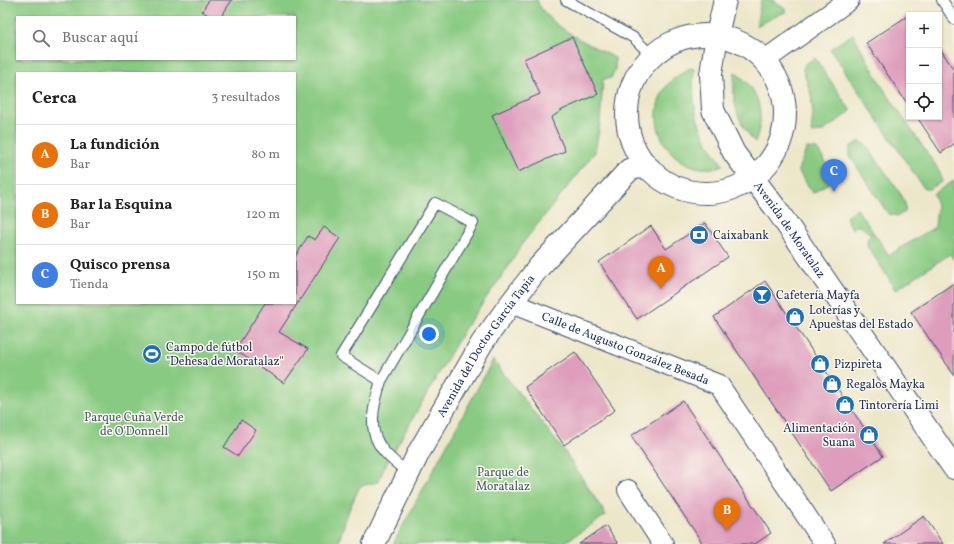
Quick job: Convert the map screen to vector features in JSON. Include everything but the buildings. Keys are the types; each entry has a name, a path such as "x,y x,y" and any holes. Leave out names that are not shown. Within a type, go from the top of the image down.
{"main road":[{"path":"717,35 725,0"},
{"path":"698,35 717,35 742,43 765,60 776,76 785,102 785,120 782,138 769,162 754,178 738,187 720,193 702,194 685,191 670,185 656,176 640,169 632,155 626,113 629,94 638,73 652,56 665,46 680,39 698,35"},
{"name":"Avenida de Moratalaz","path":"717,35 711,74 713,110 734,153 754,178 954,468"},
{"name":"Avenida del Doctor García Tapia","path":"374,544 419,452 482,343 539,267 640,169"}],"street":[{"path":"765,60 849,0"},
{"name":"Calle de Augusto González Besada","path":"511,303 719,385 825,544"},
{"path":"628,490 662,544"}],"lane":[{"path":"566,0 634,38 652,56"},
{"path":"942,0 954,19"},
{"path":"382,381 341,356 435,203 473,223 382,381 374,403 372,424 377,444 392,461 409,473"}],"green space":[{"name":"Parque Cuña Verde de O'Donnell","path":"0,0 538,0 538,3 544,12 552,21 572,35 615,58 615,69 611,78 603,79 600,124 595,152 522,244 511,263 465,328 384,468 378,482 360,486 348,512 338,544 0,544"},
{"path":"761,0 774,0 787,11 756,26"},
{"path":"853,34 883,88 940,172 942,182 929,189 925,189 923,187 830,49"},
{"path":"815,58 851,111 822,132 811,133 813,114 811,94 803,70 805,64"},
{"path":"690,68 694,69 694,97 698,120 714,153 723,165 717,167 699,168 684,162 674,155 666,146 660,135 657,123 657,111 660,99 671,81"},
{"path":"735,72 750,87 758,103 760,122 755,142 743,126 736,109 734,91"},
{"path":"858,142 862,142 867,146 902,196 905,204 905,212 898,216 888,214 850,156 850,147"},
{"path":"807,148 817,149 836,178 813,193 799,172 799,167"},
{"path":"954,181 954,260 950,254 895,290 867,246 868,238 871,234 857,225 852,229 846,217 857,209 889,255 935,227 937,206 933,194"},
{"name":"Parque de Moratalaz","path":"493,360 567,455 606,515 562,544 393,544"}],"place":[{"name":"Quisco prensa","path":"834,192"},
{"name":"Caixabank","path":"699,235"},
{"name":"La fundición","path":"661,289"},
{"name":"Cafetería Mayfa","path":"762,295"},
{"name":"Loterías y Apuestas del Estado","path":"795,317"},
{"name":"Campo de fútbol \"Dehesa de Moratalaz\"","path":"152,354"},
{"name":"Pizpireta","path":"820,364"},
{"name":"Regalos Mayka","path":"832,384"},
{"name":"Tintorería Limi","path":"845,405"},
{"name":"Alimentación Suana","path":"869,435"},
{"name":"Bar la Esquina","path":"727,531"}]}
